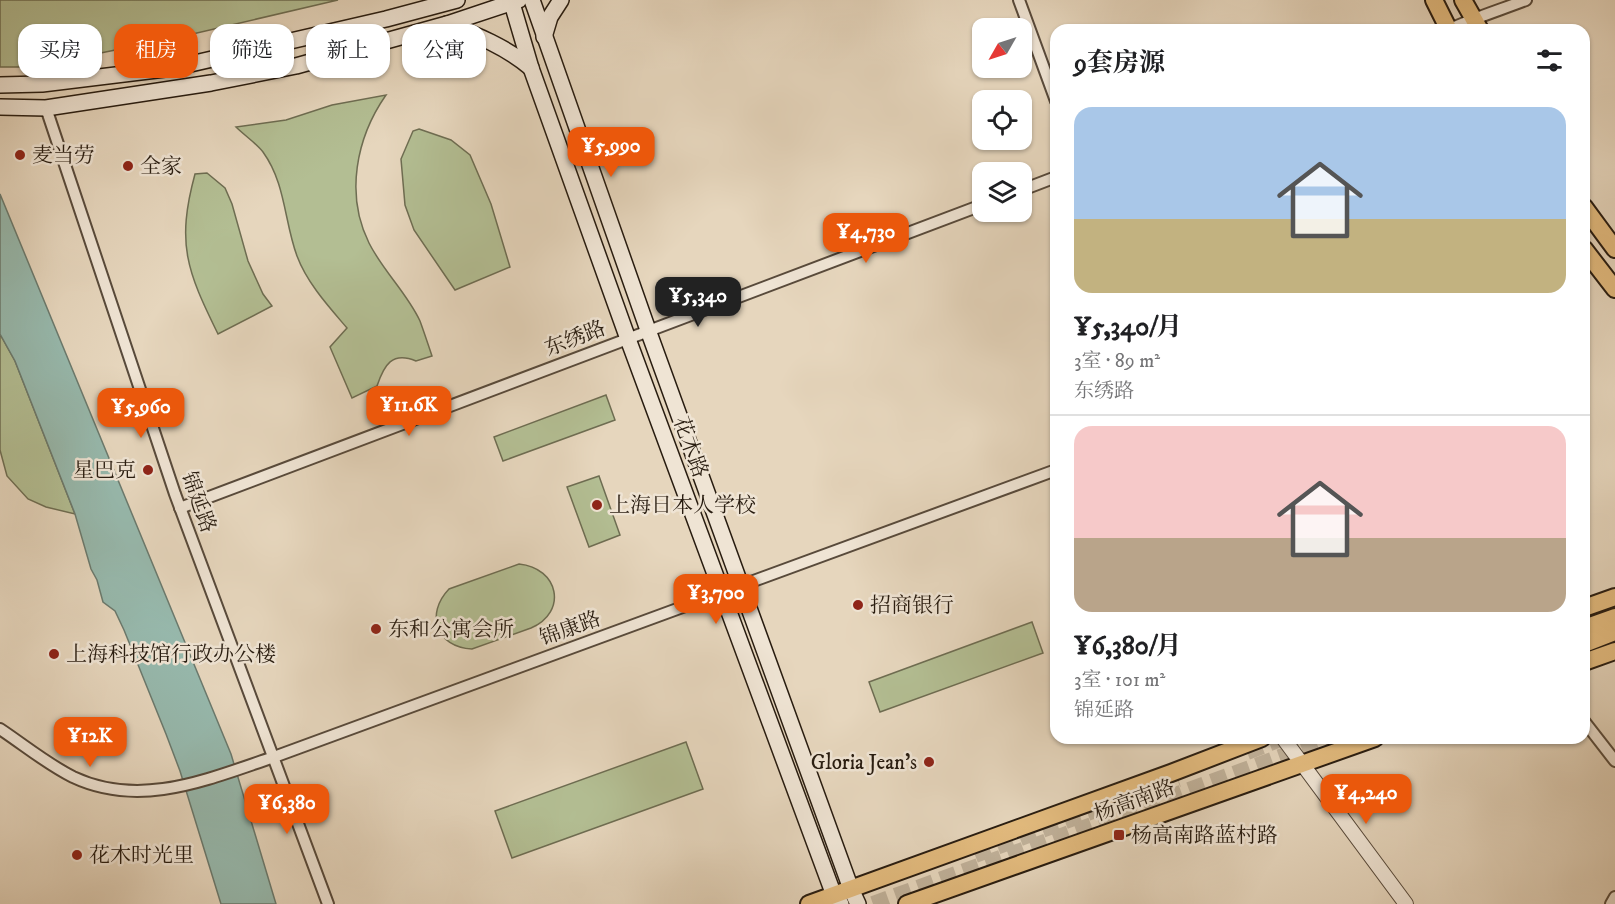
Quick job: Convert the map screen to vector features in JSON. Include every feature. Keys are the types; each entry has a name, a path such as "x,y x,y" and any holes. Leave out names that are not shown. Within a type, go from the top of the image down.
{"main road":[{"path":"0,85 42,84 173,68 386,19 442,2 457,0"},
{"name":"花木路","path":"532,0 741,587 846,898"},
{"path":"544,37 550,17 561,0"},
{"path":"1434,0 1446,24"},
{"path":"1463,0 1476,24"},
{"path":"447,24 514,1"},
{"name":"花木路","path":"514,1 515,19 531,68 722,593 846,898"},
{"path":"0,107 46,108 211,83 296,66 402,37"},
{"path":"486,40 516,55 531,68"},
{"path":"1590,215 1615,249"},
{"path":"1590,257 1615,289"},
{"path":"1590,606 1615,597"},
{"path":"1597,629 1615,617"},
{"path":"1590,660 1615,651"},
{"name":"杨高南路","path":"809,904 846,898 1246,744"},
{"name":"杨高南路","path":"907,904 1358,744"}],"street":[{"path":"1019,0 1050,85"},
{"path":"1476,24 1526,0"},
{"name":"锦延路","path":"46,108 180,508 328,904"},
{"path":"1032,186 1050,179"},
{"name":"东绣路","path":"180,508 972,209"},
{"name":"锦康路","path":"0,729 72,776 94,785 142,792 177,787 274,757 1050,472"},
{"path":"1590,729 1615,761"},
{"path":"1287,744 1406,904"},
{"path":"1611,904 1615,897"}],"green space":[{"path":"0,0 338,0 235,24 210,24 210,30 198,33 198,24 114,24 114,50 102,53 102,24 18,24 18,67 0,67"},
{"path":"386,95 367,130 361,148 357,167 357,206 369,243 415,311 432,356 416,361 408,358 395,359 386,366 377,386 352,398 330,347 347,328 319,294 301,266 271,164 263,152 236,127 286,120 332,105"},
{"path":"419,129 451,140 470,155 491,204 510,267 455,290 414,230 405,205 401,159 413,131"},
{"path":"207,173 225,188 232,204 248,261 263,294 272,306 218,334 192,274 186,239 189,198 195,174"},
{"path":"0,334 15,361 75,514 46,507 28,499 7,476 0,450"},
{"path":"606,395 615,420 503,461 494,437"},
{"path":"599,476 620,535 589,547 567,487"},
{"path":"519,564 533,567 543,573 550,582 554,592 554,602 543,621 531,628 472,649 460,647 443,636 438,628 437,609 449,589"},
{"path":"1032,622 1043,653 880,712 869,682"},
{"path":"686,742 703,789 512,858 495,811"}],"water":[{"path":"0,194 231,754 276,904 221,904 180,771 166,734 115,611 103,602 75,514 15,361 0,334"}],"tunnel":[{"path":"1247,752 1268,744"},
{"path":"873,904 1316,744"},
{"path":"975,855 1178,779"}],"place":[{"name":"麦当劳","path":"20,155"},
{"name":"全家","path":"128,166"},
{"name":"星巴克","path":"148,470"},
{"name":"上海日本人学校","path":"597,505"},
{"name":"招商银行","path":"858,605"},
{"name":"东和公寓会所","path":"376,629"},
{"name":"上海科技馆行政办公楼","path":"54,654"},
{"name":"Gloria Jean's","path":"929,762"},
{"name":"杨高南路蓝村路","path":"1119,835"},
{"name":"花木时光里","path":"77,855"}]}
